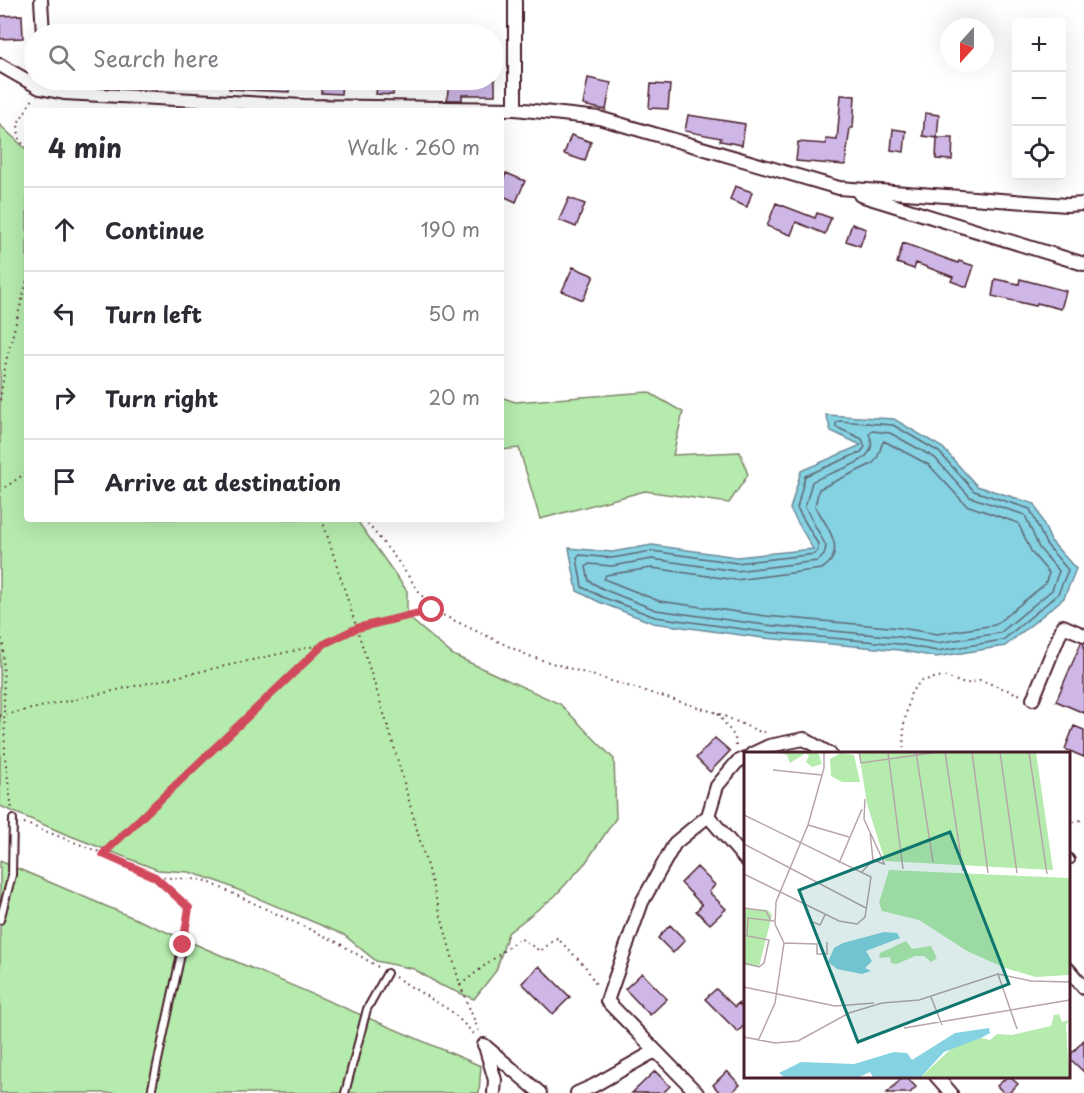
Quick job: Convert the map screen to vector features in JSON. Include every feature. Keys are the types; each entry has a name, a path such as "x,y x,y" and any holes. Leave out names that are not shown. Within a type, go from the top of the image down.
{"street":[{"path":"41,0 43,24"},
{"path":"515,0 515,109"},
{"path":"0,65 24,76"},
{"path":"56,90 64,93 304,106 445,108"},
{"path":"504,109 599,118 1084,264"},
{"path":"838,189 1067,205 1084,204"},
{"path":"1033,699 1063,626 1084,635"},
{"path":"756,752 769,746 804,739 827,752"},
{"path":"697,1093 607,1001 642,902 675,843 708,816 717,786 741,760"},
{"path":"708,816 744,858"},
{"path":"1069,970 1084,988"},
{"path":"484,1045 495,1080 494,1093"},
{"path":"484,1045 540,1093"},
{"path":"577,1093 655,1051"},
{"path":"937,1078 951,1093"}],"lane":[{"path":"0,920 12,875 13,819"},
{"path":"151,1093 183,945"},
{"path":"345,1093 367,1009 387,972"}],"path":[{"path":"27,108 37,90"},
{"path":"24,113 18,123 19,140 24,145"},
{"path":"0,400 6,361 24,292"},
{"path":"0,491 24,474"},
{"path":"323,522 391,736 460,985 484,1045"},
{"path":"366,522 397,560 432,610 529,656 717,713 758,731 769,733"},
{"path":"2,716 324,644 357,628 432,610"},
{"path":"0,633 3,645 2,716 13,819 155,877 189,908 183,945"},
{"path":"103,854 324,644"},
{"path":"903,752 904,724 911,692 921,681 943,676 965,684 980,680 1033,699"},
{"path":"717,713 735,737 741,760"},
{"path":"1069,824 1084,819"},
{"path":"155,877 204,880 337,942 451,1011 484,1045"},
{"path":"460,985 520,938 540,951 557,938 585,966 607,1001"}],"green space":[{"path":"0,125 24,147 24,522 358,522 407,591 407,616 453,655 560,704 614,759 616,818 586,862 555,896 508,933 496,971 474,999 440,985 414,969 376,961 344,935 217,881 189,872 158,870 0,806"},
{"path":"648,392 683,412 673,455 740,452 748,475 729,503 645,491 540,519 519,448 504,450 504,398 515,402"},
{"path":"0,861 481,1066 479,1093 0,1093"}],"water":[{"path":"826,415 894,419 943,448 977,486 1035,504 1051,541 1076,569 1064,598 1005,646 936,657 899,650 763,638 653,623 577,591 569,548 612,552 652,545 737,557 813,549 790,509 801,471 861,445 831,431"}],"building":[{"path":"22,15 23,38 0,39 0,16"},
{"path":"588,78 611,83 606,110 583,105"},
{"path":"651,84 670,85 668,109 649,108"},
{"path":"249,90 289,90 289,92"},
{"path":"321,90 341,90 341,94 321,93"},
{"path":"377,90 393,90 393,95 376,94"},
{"path":"448,90 495,90 495,95 462,95 462,100 447,100"},
{"path":"841,95 855,96 853,128 850,128 845,165 796,161 798,142 826,144 826,139 837,140"},
{"path":"925,113 939,115 937,138 923,136"},
{"path":"688,115 745,124 742,145 685,131"},
{"path":"893,129 906,131 904,152 891,150"},
{"path":"571,135 591,142 585,161 564,154"},
{"path":"937,138 953,138 952,160 936,159"},
{"path":"506,173 525,181 516,202 504,196"},
{"path":"735,186 752,192 747,207 730,200"},
{"path":"569,198 585,204 576,227 559,220"},
{"path":"776,203 815,218 817,213 831,218 825,234 796,222 791,235 767,226"},
{"path":"852,224 866,229 860,246 846,241"},
{"path":"903,243 958,263 959,261 974,266 967,287 951,281 953,277 916,263 914,269 897,263"},
{"path":"573,267 594,276 583,300 562,291"},
{"path":"995,279 1019,284 1020,279 1066,291 1061,309 992,296"},
{"path":"1081,643 1084,643 1084,713 1056,701"},
{"path":"1074,726 1084,730 1084,757 1065,749"},
{"path":"715,738 730,751 710,772 696,758"},
{"path":"697,867 715,885 709,892 726,909 710,924 696,911 702,905 681,883"},
{"path":"670,925 685,940 673,953 658,938"},
{"path":"539,966 570,997 553,1014 522,983"},
{"path":"642,973 667,999 650,1015 625,989"},
{"path":"716,989 735,1007 738,1003 744,1009 744,1025 738,1032 705,999"},
{"path":"1084,1040 1084,1072 1069,1058"},
{"path":"655,1071 670,1086 663,1093 632,1093"},
{"path":"727,1071 740,1085 731,1093 720,1093 713,1085"},
{"path":"902,1078 907,1078 916,1087 910,1093 887,1093"},
{"path":"1006,1078 1011,1078 1018,1084 1009,1093 1004,1093 997,1086"}],"route":[{"path":"183,945 189,908 155,877 103,854 324,644 357,628 432,610"}]}
